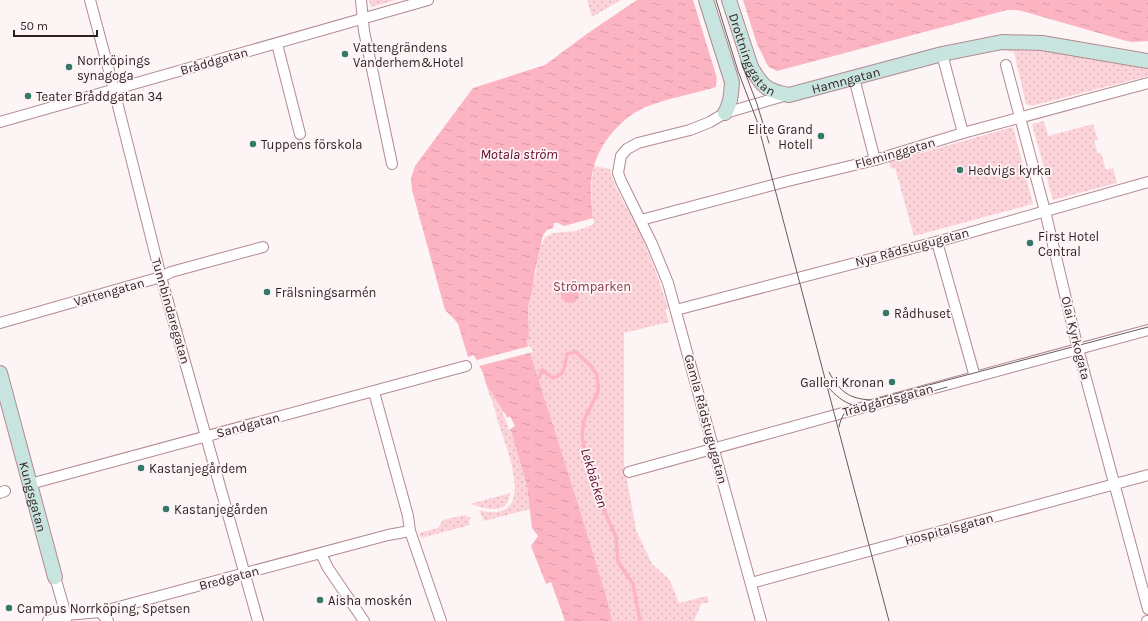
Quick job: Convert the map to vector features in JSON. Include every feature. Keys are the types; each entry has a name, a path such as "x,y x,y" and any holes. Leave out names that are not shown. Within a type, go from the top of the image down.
{"main road":[{"name":"Drottninggatan","path":"706,0 732,82 731,97 725,112"},
{"name":"Drottninggatan","path":"729,0 751,67 762,85 774,92 789,95"},
{"name":"Hamngatan","path":"789,95 942,54 996,42 1014,41 1042,43 1148,61"},
{"name":"Kungsgatan","path":"0,373 55,577"}],"street":[{"name":"Tunnbindaregatan","path":"90,0 161,278 258,621"},
{"path":"361,0 364,31 392,164"},
{"name":"Bråddgatan","path":"0,122 428,0"},
{"path":"277,44 300,134"},
{"path":"942,54 963,133"},
{"name":"Olai Kyrkogata","path":"1006,65 1045,211 1078,349 1113,484 1148,609"},
{"path":"854,78 875,160"},
{"name":"Fleminggatan","path":"641,220 795,179 875,160 963,133 1148,83"},
{"name":"Hamngatan","path":"641,220 625,191 618,173 622,156 627,149 638,143 690,130 710,122 725,112 789,95"},
{"name":"Nya Rådstugugatan","path":"676,310 937,242 1148,182"},
{"name":"Gamla Rådstugugatan","path":"641,220 668,283 762,621"},
{"path":"937,242 975,377"},
{"name":"Vattengatan","path":"0,323 161,278 171,272 263,247"},
{"name":"Trädgårdsgatan","path":"629,472 1148,330"},
{"name":"Sandgatan","path":"30,484 466,366"},
{"path":"374,392 396,477 408,516 410,531 441,621"},
{"name":"Hospitalsgatan","path":"751,583 1148,475"},
{"name":"Bredgatan","path":"48,621 100,612 322,554 388,535 410,531"},
{"path":"322,554 328,568 364,621"},
{"name":"Kungsgatan","path":"55,577 66,618"},
{"path":"100,612 108,621"}],"green space":[{"path":"369,0 396,0 371,7"},
{"path":"587,0 621,0 592,17"},
{"path":"1004,50 1038,50 1148,69 1148,76 1031,106 1026,104 1014,52"},
{"path":"1044,121 1048,136 1093,124 1098,140 1094,141 1098,154 1101,153 1106,170 1113,168 1117,183 1053,200 1032,124"},
{"path":"1013,127 1033,204 914,236 895,168 891,169 889,162"},
{"name":"Strömparken","path":"594,166 610,169 616,188 643,239 668,309 665,310 669,322 624,333 624,463 636,530 652,564 669,579 679,603 707,596 709,602 701,604 694,621 612,621 607,599 579,507 526,340 529,339 528,306 540,248 545,237 553,233 576,231 594,224 591,195"},
{"path":"486,384 507,417 527,486 530,509 484,521 479,510 497,512 509,507 514,496 512,466"},
{"path":"510,493 509,501 501,508 489,509 470,504"},
{"path":"464,515 471,518 469,520 470,525 421,538 419,533 438,528 443,520"}],"water":[{"name":"Motala ström","path":"637,0 1148,0 1148,41 1132,42 1029,13 1017,10 1007,10 777,71 769,67 764,60 717,75 716,87 664,101 639,110 614,130 602,147 592,172 591,199 593,218 564,226 554,223 553,228 547,230 543,235 528,306 529,339 526,340 579,507 607,599 612,621 565,621 551,582 546,584 531,546 538,536 532,528 527,486 507,417 486,384 483,373 474,355 468,357 458,324 445,310 412,190 411,178 415,166 473,88 545,65 588,33"},
{"path":"570,285 576,288 579,294 576,300 570,303 564,300 561,294 564,288"}],"pier":[{"path":"693,0 743,0 757,44 766,62 719,76 717,78"},
{"path":"530,346 533,352 479,366 477,360"},
{"path":"504,412 507,418 510,416 515,426 509,430 502,413"}],"waterway":[{"name":"Lekbäcken","path":"539,378 542,370 553,378 560,374 564,369 567,354 576,352 591,366 597,375 598,392 584,420 582,436 591,478 616,537 618,562 633,584 640,621"}],"tram line":[{"path":"716,0 738,71 757,121 889,621"},
{"path":"741,62 757,104 769,143"},
{"path":"829,372 837,385 846,393 857,398 872,400 1148,327"},
{"path":"828,387 846,402 853,405 862,406 886,404 947,387"},
{"path":"839,427 841,419 845,413 857,404"}],"place":[{"name":"Vattengrändens Vanderhem&Hotel","path":"345,54"},
{"name":"Norrköpings synagoga","path":"69,67"},
{"name":"Teater Bråddgatan 34","path":"28,96"},
{"name":"Elite Grand Hotell","path":"821,136"},
{"name":"Tuppens förskola","path":"253,144"},
{"name":"Hedvigs kyrka","path":"960,170"},
{"name":"First Hotel Central","path":"1030,243"},
{"name":"Frälsningsarmén","path":"267,292"},
{"name":"Rådhuset","path":"886,313"},
{"name":"Galleri Kronan","path":"892,382"},
{"name":"Kastanjegårdem","path":"141,468"},
{"name":"Kastanjegården","path":"166,509"},
{"name":"Aisha moskén","path":"320,600"},
{"name":"Campus Norrköping, Spetsen","path":"9,608"}]}
